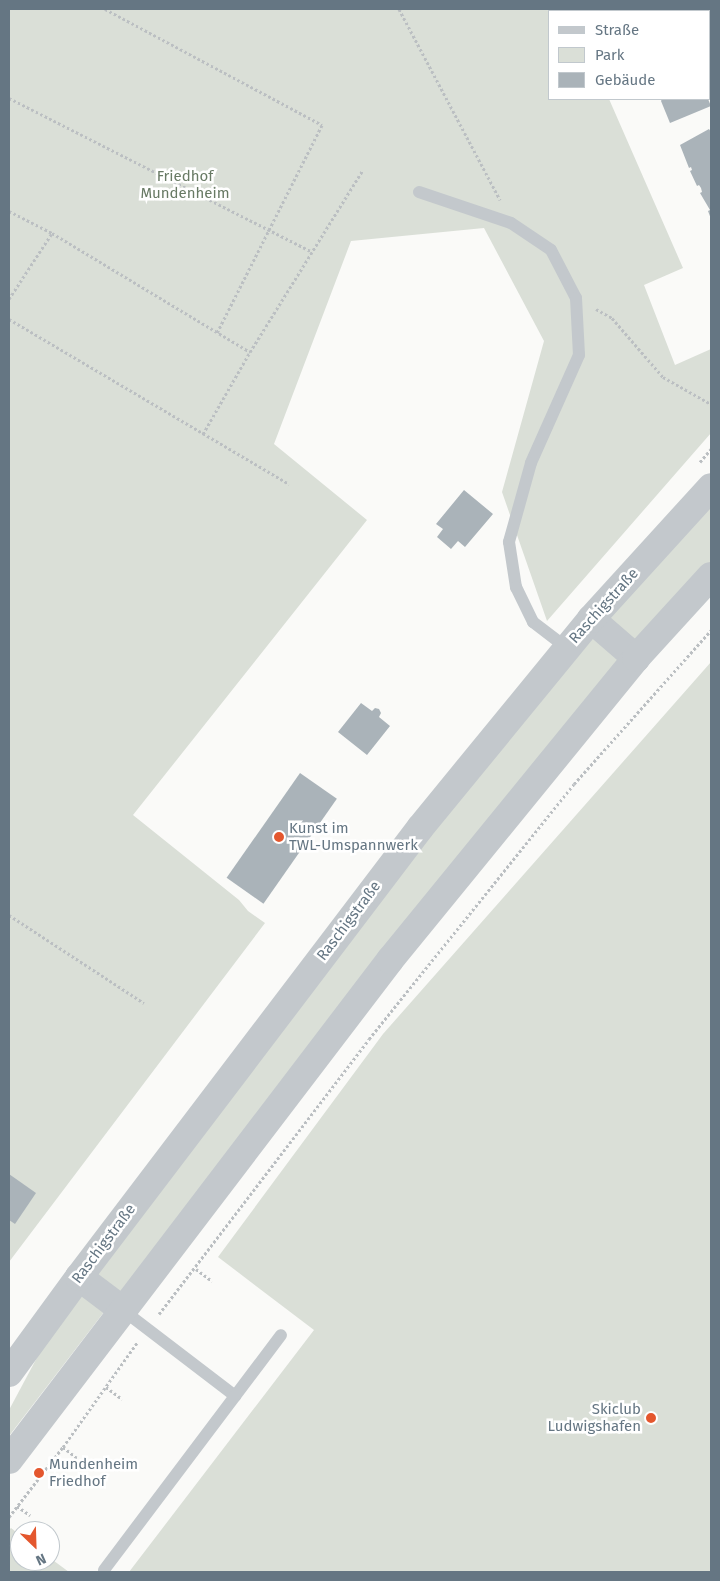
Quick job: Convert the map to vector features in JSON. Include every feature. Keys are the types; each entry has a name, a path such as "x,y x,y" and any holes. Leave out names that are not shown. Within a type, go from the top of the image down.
{"street":[{"name":"Raschigstraße","path":"9,1373 79,1277 420,828 591,619 711,487"},
{"path":"9,1460 390,960 636,658 711,576"},
{"path":"591,619 636,658"},
{"path":"79,1277 124,1311"}],"lane":[{"path":"419,192 511,223 551,250 576,298 579,355 531,463 509,542 516,587 533,622 567,648"},
{"path":"124,1311 235,1396"},
{"path":"104,1570 281,1335"}],"path":[{"path":"105,9 322,125 217,333"},
{"path":"399,9 511,223"},
{"path":"9,98 312,252"},
{"path":"203,434 250,352 363,170"},
{"path":"9,211 52,233 250,352"},
{"path":"9,299 52,233"},
{"path":"576,298 612,318 663,377 711,404"},
{"path":"9,319 289,484"},
{"path":"9,1517 63,1447 147,1329 196,1269 369,1039 574,784 711,630"},
{"path":"9,914 144,1003"},
{"path":"196,1269 212,1281"},
{"path":"106,1387 122,1399"},
{"path":"63,1447 77,1458"},
{"path":"17,1506 30,1515"}],"green space":[{"name":"Friedhof Mundenheim","path":"9,9 570,9 548,10 548,100 609,100 683,268 644,285 675,365 711,349 711,433 547,621 502,492 544,341 484,228 351,241 274,444 367,520 133,815 265,923 9,1262"},
{"path":"711,487 711,576 124,1311 79,1277 200,1116"},
{"path":"711,662 711,1572 129,1572 314,1330 218,1257 383,1034"},
{"path":"86,1290 104,1312 9,1436 9,1410 40,1352"},
{"path":"9,1530 10,1571 60,1571 60,1565 69,1572 9,1572"}],"building":[{"path":"708,100 711,106 670,123 661,101"},
{"path":"709,129 711,132 711,219 708,211 710,210 700,193 702,192 701,188 699,185 697,186 690,171 692,170 691,167 689,168 680,145"},
{"path":"464,490 493,514 465,547 458,541 451,549 437,537 443,529 436,524"},
{"path":"361,703 372,711 375,708 379,709 381,713 379,717 390,726 367,755 338,732"},
{"name":"Kunst im TWL-Umspannwerk","path":"300,773 337,799 263,904 227,878"},
{"path":"9,1174 36,1193 15,1224 9,1220"}],"place":[{"name":"Kunst im TWL-Umspannwerk","path":"279,837"},
{"name":"Skiclub Ludwigshafen","path":"651,1418"},
{"name":"Mundenheim Friedhof","path":"39,1473"}]}
